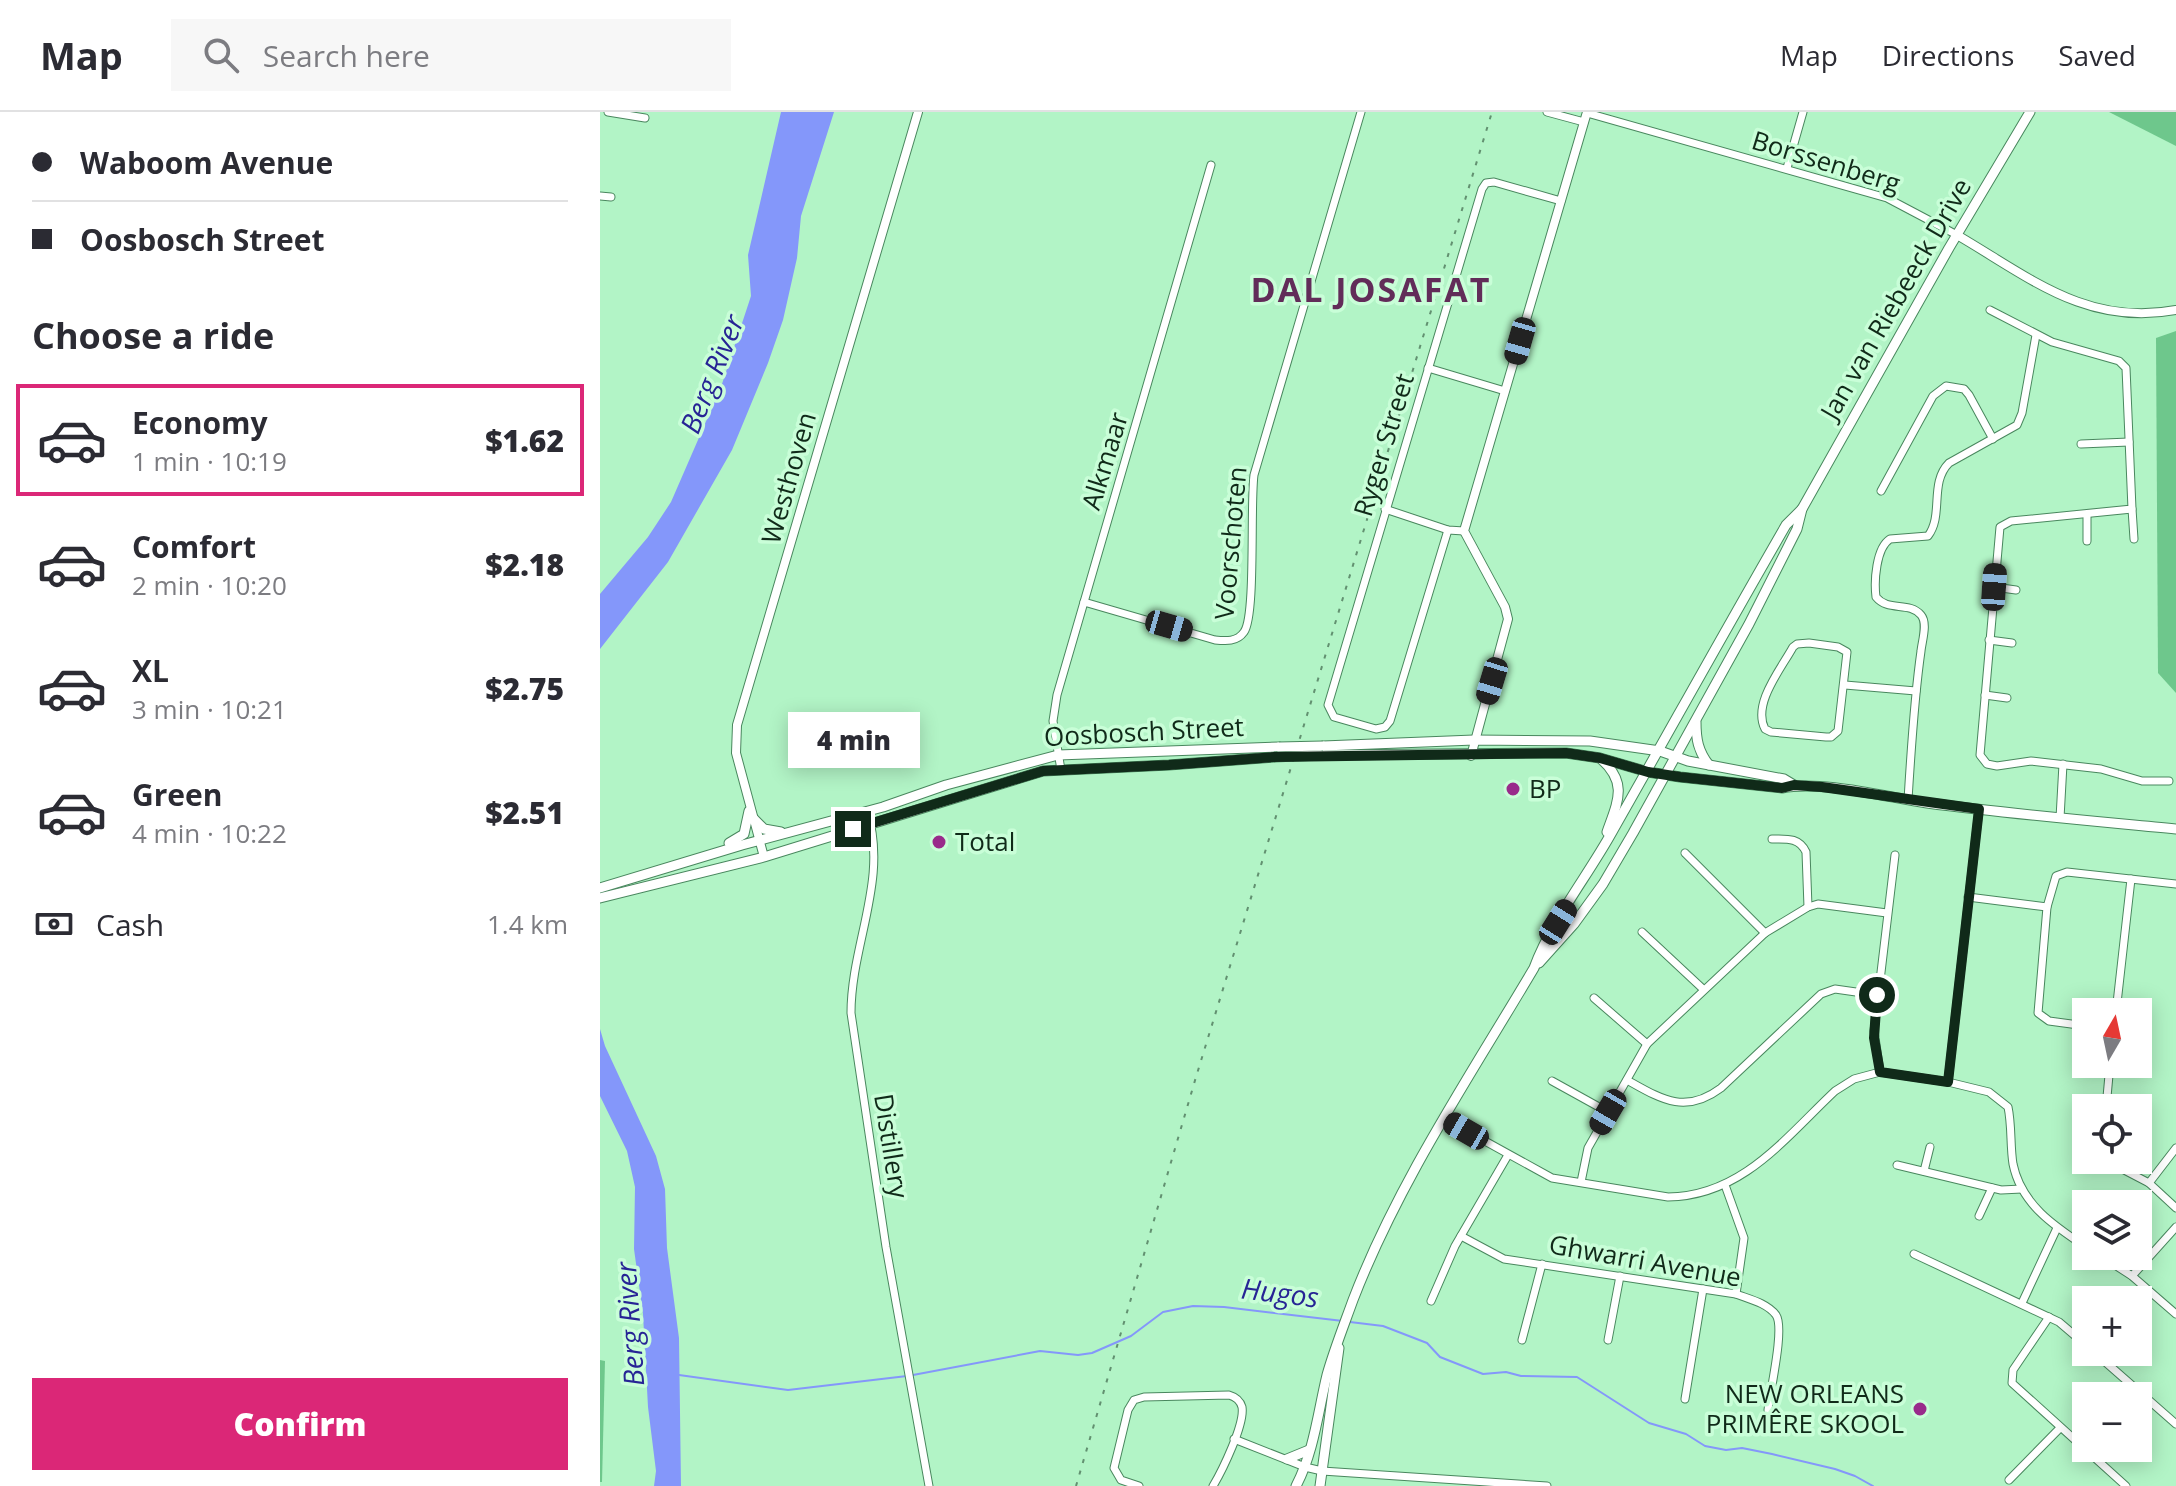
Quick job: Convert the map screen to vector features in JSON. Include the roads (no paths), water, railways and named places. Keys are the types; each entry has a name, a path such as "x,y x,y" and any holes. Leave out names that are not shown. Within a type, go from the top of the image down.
{"main road":[{"name":"Jan van Riebeeck Drive","path":"1534,968 1574,924 1603,884 1749,624 1797,529 1802,509 2030,112"},
{"name":"Jan van Riebeeck Drive","path":"1296,1486 1305,1467 1328,1373 1353,1300 1394,1210 1534,968 1542,947 1648,772 1786,525 1802,509"},
{"path":"1696,718 1696,740 1700,754 1709,765"},
{"name":"Oosbosch Street","path":"600,888 1058,755 1321,751 1474,740 1558,739 1660,751 1709,765 1784,779 1794,785"},
{"name":"Oosbosch Street","path":"1321,751 1471,756 1566,753 1600,758 1665,775 1782,788 1794,785"},
{"name":"Oosbosch Street","path":"600,898 764,857 1043,771 1169,765 1277,752"},
{"path":"1590,871 1607,832 1619,792 1617,777 1600,758"},
{"path":"1794,785 1979,809 2176,829"},
{"path":"670,866 688,855 738,840 746,829 750,813 770,832 792,833"},
{"name":"Jan van Riebeeck Drive","path":"1320,1486 1341,1336"},
{"path":"1287,1459 1310,1450"}],"street":[{"path":"608,112 645,118"},
{"name":"Westhoven","path":"764,857 736,753 737,725 918,112"},
{"name":"Voorschoten","path":"1084,602 1215,640 1233,640 1246,630 1250,611 1254,475 1361,112"},
{"name":"Borssenberg","path":"1547,112 1586,116 1787,168 1887,198 1957,235"},
{"path":"1787,168 1803,112"},
{"path":"1471,756 1508,619 1505,607 1464,531 1586,116"},
{"name":"Alkmaar","path":"1061,770 1053,721 1054,708 1211,165"},
{"name":"Ryger Street","path":"1448,530 1390,721 1385,727 1376,729 1330,714 1328,705 1482,189 1486,183 1494,182 1561,201"},
{"path":"600,196 611,197"},
{"path":"1957,235 2054,293 2092,309 2135,315 2176,310"},
{"path":"1990,310 2036,335 2119,361 2126,368 2134,539"},
{"path":"1908,800 1923,618 1913,610 1887,606 1876,597 1882,545 1896,537 1923,539 1928,536 1934,524 1942,470 1949,463 2012,429 2020,419 2036,335"},
{"path":"1428,368 1505,391"},
{"path":"1881,491 1933,396 1946,386 1964,389 1993,439"},
{"path":"2081,444 2129,442"},
{"path":"1385,509 1448,530 1464,531"},
{"path":"2132,509 2004,523 1998,534 1979,749 1982,761 1997,766 2031,761 2101,769 2142,781 2169,781"},
{"path":"2087,515 2087,541"},
{"path":"1994,587 2016,590"},
{"path":"1989,640 2012,643"},
{"path":"1797,644 1843,649 1848,658 1845,685 1836,735 1826,737 1771,732 1763,725 1766,696 1797,644"},
{"path":"1845,685 1916,691"},
{"path":"1985,695 2007,698"},
{"path":"2060,818 2063,764"},
{"path":"1948,1082 1979,809"},
{"name":"Distillery","path":"867,811 875,866 852,983 851,1013 886,1247 929,1486"},
{"path":"1772,839 1792,839 1803,846 1806,852 1808,907"},
{"path":"1685,853 1765,933"},
{"path":"1880,1072 1874,1038 1895,855"},
{"path":"2072,1024 2049,1021 2038,1013 2047,907 2056,876 2067,872 2176,884"},
{"path":"2118,998 2131,879"},
{"path":"1968,897 2047,907"},
{"path":"1581,1182 1588,1148 1647,1044 1765,933 1808,907 1829,905 1887,913"},
{"path":"1642,932 1703,989"},
{"path":"1627,1080 1670,1101 1697,1101 1721,1088 1821,994 1835,989 1877,995"},
{"path":"1594,998 1647,1044"},
{"path":"1445,1119 1552,1178 1668,1197 1706,1192 1725,1185 1751,1169 1835,1091 1854,1079 1880,1072 1948,1082 1989,1092 2008,1107 2013,1163 2022,1189 2057,1228 2072,1238"},
{"path":"1552,1081 1608,1112"},
{"path":"1924,1171 1930,1147"},
{"path":"2149,1183 2176,1148"},
{"path":"1431,1301 1461,1236 1508,1155"},
{"path":"1897,1165 1992,1188 2022,1189"},
{"path":"2132,1174 2149,1183 2176,1208"},
{"path":"1725,1185 1744,1238 1736,1294"},
{"path":"1979,1216 1992,1188"},
{"path":"2132,1276 2176,1227"},
{"path":"2022,1303 2057,1228"},
{"name":"Ghwarri Avenue","path":"1461,1236 1496,1257 1736,1294 1768,1307 1778,1321 1768,1410"},
{"path":"1914,1254 2022,1303 2049,1317 2072,1334"},
{"path":"1522,1340 1542,1264"},
{"path":"2123,1270 2176,1314"},
{"path":"1608,1340 1620,1276"},
{"path":"1685,1399 1703,1289"},
{"path":"2049,1317 2013,1370 2012,1383 2126,1486"},
{"path":"2110,1366 2176,1424"},
{"path":"1139,1486 1121,1480 1114,1468 1128,1410 1138,1398 1218,1394 1236,1398 1243,1409 1234,1439 1213,1486"},
{"path":"2009,1480 2060,1428"},
{"path":"1234,1439 1322,1471 1547,1486"},
{"path":"1412,1476 1414,1486"}],"water":[{"path":"781,112 834,112 801,216 797,258 783,320 732,450 668,562 600,649 600,594 648,537 671,502 721,387 751,296 748,255"},
{"path":"600,1029 656,1156 665,1189 667,1248 679,1338 681,1486 654,1486 656,1471 648,1407 643,1314 634,1249 635,1187 627,1151 600,1096"}],"waterway":[{"name":"Hugos","path":"913,1375 1040,1351 1078,1355 1092,1353 1131,1336 1163,1312 1193,1306 1343,1321"},
{"name":"Hugos","path":"1350,1322 1383,1326 1427,1343 1440,1357 1483,1374 1506,1372 1521,1376 1577,1377 1649,1423 1686,1434 1705,1446 1726,1450 1742,1448 1772,1454 1835,1469 1873,1486"},
{"name":"Hugos","path":"679,1375 788,1390 907,1376"}],"railway":[{"path":"1076,1486 1196,1077 1492,112"}],"place":[{"name":"BP","path":"1513,789"},
{"name":"Total","path":"939,842"},
{"name":"NEW ORLEANS PRIMÊRE SKOOL","path":"1920,1409"}],"district":[{"name":"DAL JOSAFAT","path":"1371,290"}],"water label":[{"name":"Berg River","path":"712,374"},
{"name":"Berg River","path":"630,1324"}]}
